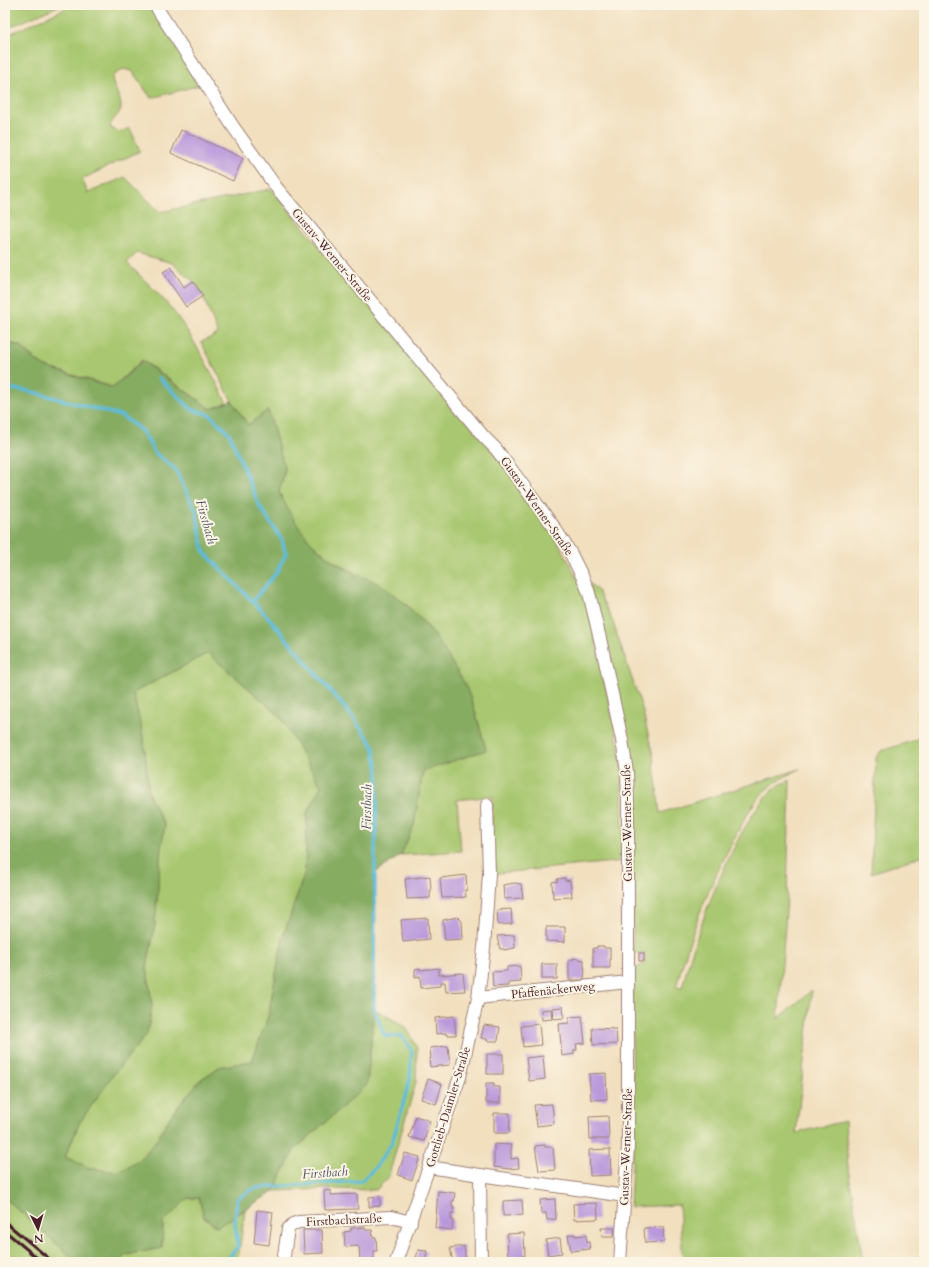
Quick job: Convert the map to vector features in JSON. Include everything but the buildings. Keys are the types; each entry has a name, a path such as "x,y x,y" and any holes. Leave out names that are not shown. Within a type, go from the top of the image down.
{"street":[{"name":"Gustav-Werner-Straße","path":"155,5 232,125 276,187 484,437 496,449 542,510 570,552 583,578 590,599 622,740 627,772 628,1146 620,1262"},
{"name":"Gottlieb-Daimler-Straße","path":"396,1262 460,1077 478,998 484,948 489,874 488,805"},
{"name":"Pfaffenäckerweg","path":"478,998 628,982"},
{"path":"429,1167 625,1196"},
{"path":"480,1175 481,1262"},
{"name":"Firstbachstraße","path":"283,1262 288,1229 293,1224 299,1222 391,1217 411,1222"}],"green space":[{"path":"5,5 61,5 5,29"},
{"path":"73,5 150,5 200,85 151,98 132,71 123,69 113,76 112,81 120,100 121,108 110,125 111,128 120,132 130,128 140,151 82,179 88,193 125,177 160,212 271,189 492,450 549,529 565,554 578,580 589,611 621,756 624,861 489,874 493,796 457,800 461,851 401,855 414,825 423,771 486,750 476,714 464,683 428,627 405,603 329,558 307,539 290,515 279,492 285,470 268,410 248,425 232,401 201,342 218,334 203,296 193,281 172,263 137,253 127,263 163,299 182,323 202,356 227,403 211,409 142,360 113,387 43,366 19,345 5,342 5,36"},
{"path":"5,342 19,346 43,366 113,388 142,361 211,409 232,401 248,425 268,410 285,470 279,492 293,518 309,540 318,549 340,565 384,587 414,612 438,640 465,684 474,708 486,750 423,771 414,825 401,855 375,873 374,1009 367,1085 294,1150 274,1191 217,1227 204,1217 199,1198 188,1198 163,1223 162,1248 125,1255 119,1262 77,1262 5,1198","holes":["208,653 280,716 321,786 307,814 305,872 283,937 268,1017 252,1061 219,1067 200,1080 172,1114 158,1138 142,1158 129,1167 116,1172 90,1168 65,1157 80,1122 112,1076 147,1034 152,1006 147,967 155,925 161,847 165,826 149,795 144,740 133,693"]},
{"path":"589,583 598,591 612,620 642,708 653,756 660,813 800,769 766,790 754,803 748,813 724,858 702,907 688,946 676,987 682,988 706,910 740,836 754,812 766,796 775,788 790,780 787,898 778,1019 812,990 796,1133 845,1121 848,1168 863,1262 683,1262 679,1205 630,1207 633,1146 632,970 644,964 644,953 633,953 633,801"},
{"path":"208,653 280,716 321,786 307,814 305,872 283,937 268,1017 252,1061 219,1067 200,1080 172,1114 158,1138 142,1158 129,1167 116,1172 90,1168 65,1157 80,1122 112,1076 147,1034 152,1006 147,967 155,925 161,847 165,826 149,795 144,740 133,693"},
{"path":"924,737 924,855 871,873 876,758 881,751"},
{"path":"374,1009 406,1027 417,1048 416,1082 388,1178 376,1190 325,1189 274,1191 294,1150 367,1085"},
{"path":"5,1198 77,1262 14,1262 5,1254"},
{"path":"188,1198 199,1198 204,1217 217,1227 245,1210 239,1253 235,1262 119,1262 125,1255 162,1248 163,1223"}],"waterway":[{"path":"159,378 191,409 210,415 229,433 259,505 282,540 286,554 276,573 253,601"},
{"name":"Firstbach","path":"5,388 29,391 122,416 142,431 155,453 175,469 196,511 204,552 269,618 351,715 373,745 378,770 375,850 374,1009 385,1036 402,1036 412,1051 410,1079 392,1143 375,1168 361,1181 255,1188 237,1199 235,1224 238,1246 225,1262"}],"railway":[{"path":"5,1222 53,1262"},
{"path":"5,1231 42,1262"}]}
